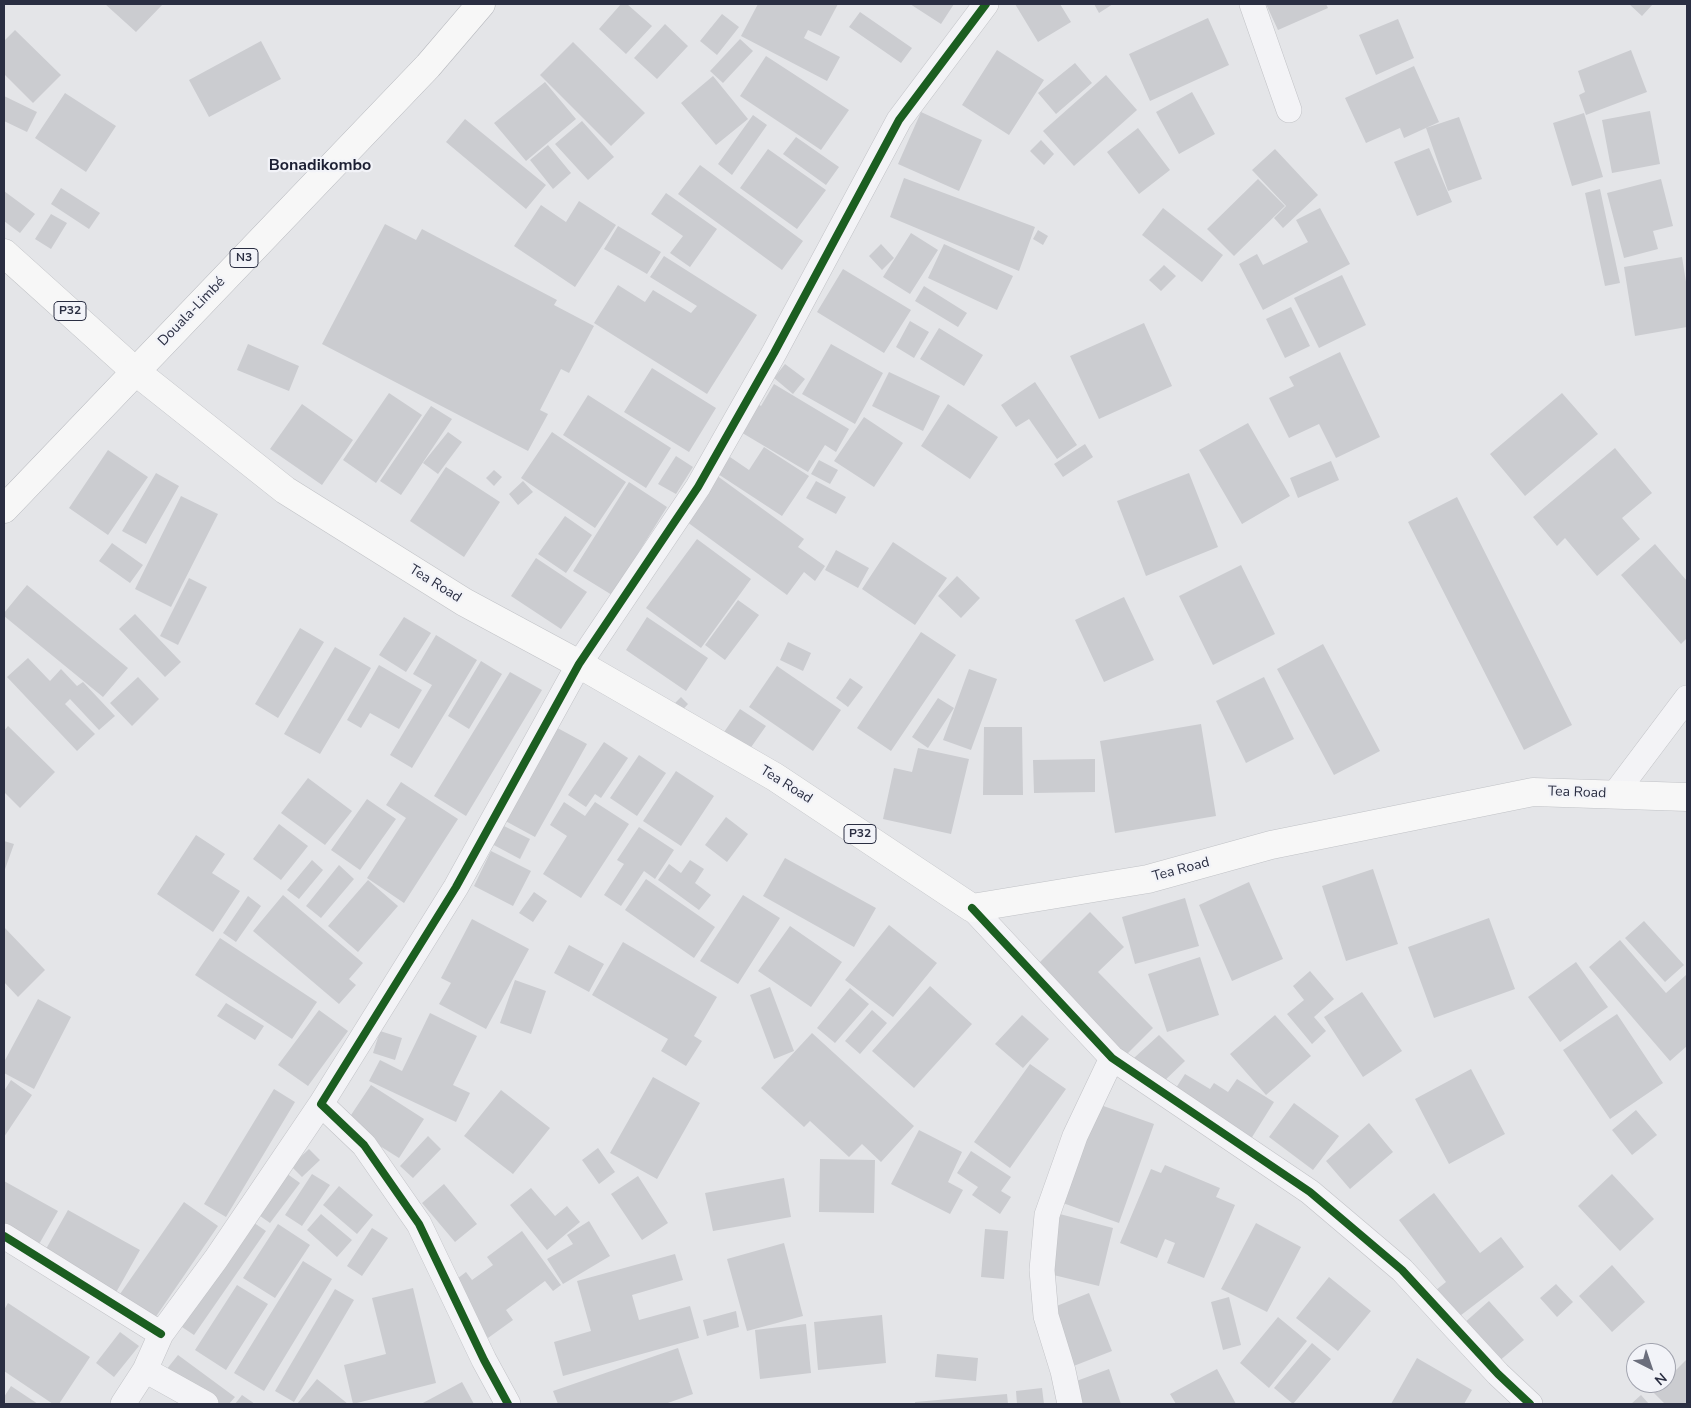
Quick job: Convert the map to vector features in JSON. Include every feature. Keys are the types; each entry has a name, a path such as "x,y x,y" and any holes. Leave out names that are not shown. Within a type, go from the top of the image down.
{"main road":[{"name":"Douala-Limbé","path":"4,509 428,66 480,4"},
{"name":"Tea Road","path":"4,253 135,370 285,490 464,602 579,664 775,777 972,908 1148,879 1271,845 1534,792 1687,797"}],"street":[{"path":"123,1404 145,1370 161,1334 222,1251 322,1104 456,887 579,664 698,487 774,353 899,120 986,4"},
{"path":"1252,4 1289,110"},
{"path":"1614,794 1687,698"},
{"path":"972,908 1112,1058 1310,1192 1402,1270 1498,1374 1530,1404"},
{"path":"1070,1404 1063,1370 1046,1316 1042,1270 1047,1214 1075,1136 1112,1058"},
{"path":"322,1104 364,1145 419,1224 484,1360 508,1404"},
{"path":"4,1236 161,1334"},
{"path":"145,1370 206,1404"}],"building":[{"path":"105,4 163,4 136,32"},
{"path":"621,4 627,4 652,26 626,54 599,29"},
{"path":"758,4 838,4 821,36 808,30 804,38 840,57 827,81 741,36"},
{"path":"910,4 954,4 941,24"},
{"path":"1015,4 1060,4 1071,22 1038,42"},
{"path":"1094,4 1113,4 1099,13"},
{"path":"1266,4 1326,4 1328,8 1278,30"},
{"path":"1629,4 1653,4 1642,16"},
{"path":"860,12 912,48 901,63 849,27"},
{"path":"722,14 739,27 717,55 700,41"},
{"path":"1208,18 1229,65 1150,101 1129,54"},
{"path":"1398,19 1414,58 1376,75 1359,35"},
{"path":"665,24 688,46 657,79 634,58"},
{"path":"15,30 61,75 33,103 4,74 4,41"},
{"path":"740,39 753,51 723,83 710,71"},
{"path":"261,41 281,79 209,117 189,80"},
{"path":"573,42 645,113 611,146 540,75"},
{"path":"997,50 1044,80 1009,135 962,105"},
{"path":"1631,50 1647,92 1586,115 1579,95 1585,92 1578,71"},
{"path":"766,56 849,110 821,150 740,96"},
{"path":"1075,63 1092,83 1056,114 1038,93"},
{"path":"1414,66 1439,122 1404,138 1400,128 1366,143 1345,98"},
{"path":"1106,75 1137,110 1074,166 1043,131"},
{"path":"713,76 748,119 716,145 681,103"},
{"path":"545,82 576,119 526,161 494,123"},
{"path":"1192,92 1215,134 1179,154 1156,112"},
{"path":"65,93 116,126 86,172 35,138"},
{"path":"4,96 37,112 27,132 4,121"},
{"path":"1650,111 1660,164 1612,173 1602,120"},
{"path":"921,112 982,140 959,191 898,164"},
{"path":"1584,113 1603,177 1572,186 1553,123"},
{"path":"753,115 767,125 732,175 718,164"},
{"path":"1459,117 1482,179 1448,191 1426,128"},
{"path":"465,119 546,185 526,209 446,142"},
{"path":"582,121 614,157 588,180 555,144"},
{"path":"1138,128 1170,170 1139,194 1107,152"},
{"path":"796,137 839,167 826,185 783,154"},
{"path":"1041,140 1054,154 1044,165 1030,151"},
{"path":"548,145 571,173 553,189 530,160"},
{"path":"1429,148 1452,202 1417,216 1394,162"},
{"path":"768,149 826,190 797,229 740,188"},
{"path":"1275,149 1318,195 1283,228 1274,218 1286,206 1252,170"},
{"path":"700,165 803,241 782,270 678,194"},
{"path":"904,178 1035,227 1019,271 890,217"},
{"path":"1258,179 1285,206 1234,256 1207,229"},
{"path":"1661,179 1673,226 1653,231 1658,249 1624,258 1607,193"},
{"path":"61,188 100,213 89,229 51,204"},
{"path":"1600,189 1620,283 1605,286 1585,193"},
{"path":"4,191 35,214 20,233 4,221"},
{"path":"666,193 717,229 690,267 670,253 683,236 651,214"},
{"path":"579,201 616,225 575,287 514,246 541,205 566,222"},
{"path":"1163,208 1223,255 1202,282 1142,235"},
{"path":"1320,208 1350,264 1263,310 1239,264 1257,254 1263,265 1308,242 1296,220"},
{"path":"51,214 67,223 51,249 35,239"},
{"path":"385,224 416,240 422,229 557,300 554,305 594,326 569,373 561,369 540,410 548,414 528,451 322,344"},
{"path":"618,226 661,252 647,274 604,249"},
{"path":"1038,230 1048,236 1043,245 1033,239"},
{"path":"911,233 938,250 910,294 883,277"},
{"path":"881,244 894,258 882,270 869,256"},
{"path":"944,244 1013,276 997,310 928,278"},
{"path":"664,256 757,315 707,394 594,323 618,285 645,302 653,290 691,313 697,306 650,277"},
{"path":"1682,257 1687,288 1687,327 1635,336 1624,267"},
{"path":"1164,265 1176,276 1161,291 1149,280"},
{"path":"843,269 911,310 884,353 817,312"},
{"path":"1342,275 1366,325 1319,348 1294,298"},
{"path":"924,286 967,313 958,327 915,301"},
{"path":"1291,307 1310,346 1285,358 1266,319"},
{"path":"910,321 929,332 914,358 896,347"},
{"path":"1144,323 1172,386 1099,419 1070,356"},
{"path":"939,328 983,355 964,386 920,359"},
{"path":"248,344 299,366 289,391 237,370"},
{"path":"831,344 883,373 855,424 802,394"},
{"path":"1340,352 1380,437 1336,458 1319,424 1289,438 1269,398 1294,386 1289,377"},
{"path":"785,364 805,379 793,394 774,378"},
{"path":"652,368 716,408 689,452 624,412"},
{"path":"889,372 940,396 923,431 872,406"},
{"path":"1035,382 1077,445 1057,459 1029,419 1016,427 1001,405"},
{"path":"774,384 849,429 836,452 825,445 808,472 739,431 756,403 761,406"},
{"path":"389,393 422,415 376,483 343,460"},
{"path":"1562,393 1598,434 1525,496 1490,454"},
{"path":"588,395 671,448 646,488 563,435"},
{"path":"302,404 353,440 322,485 270,449"},
{"path":"948,404 998,437 970,479 921,446"},
{"path":"431,406 452,419 401,495 380,481"},
{"path":"864,417 903,443 874,487 834,461"},
{"path":"1248,423 1290,496 1242,524 1199,450"},
{"path":"448,432 462,442 438,474 423,463"},
{"path":"552,432 626,482 595,528 521,478"},
{"path":"1085,444 1093,457 1063,477 1054,464"},
{"path":"764,447 809,476 782,516 718,474 730,457 749,470"},
{"path":"1615,448 1652,493 1622,518 1640,539 1597,576 1565,538 1557,546 1533,517"},
{"path":"108,450 148,477 108,535 69,508"},
{"path":"676,456 693,467 676,494 658,484"},
{"path":"819,460 838,470 830,484 811,474"},
{"path":"1331,461 1339,480 1298,498 1290,478"},
{"path":"446,467 500,502 464,557 410,521"},
{"path":"494,470 502,477 494,486 486,478"},
{"path":"156,473 179,486 146,544 122,531"},
{"path":"1189,473 1218,547 1146,576 1117,501"},
{"path":"716,475 804,539 798,547 825,566 815,581 804,572 787,595 683,519"},
{"path":"523,481 533,492 518,505 509,494"},
{"path":"816,481 846,497 836,514 806,498"},
{"path":"629,482 667,507 612,595 573,571"},
{"path":"181,496 218,514 171,607 135,589"},
{"path":"1457,497 1572,725 1524,750 1408,522"},
{"path":"565,516 592,535 566,573 538,554"},
{"path":"697,539 751,579 701,648 646,608"},
{"path":"893,542 947,578 915,625 862,589"},
{"path":"112,543 143,565 130,583 99,561"},
{"path":"1655,544 1687,581 1687,638 1681,644 1621,575"},
{"path":"836,550 869,568 858,588 825,570"},
{"path":"536,558 587,592 561,629 511,596"},
{"path":"1241,565 1275,634 1213,665 1179,596"},
{"path":"957,576 980,598 961,618 938,596"},
{"path":"189,578 207,587 178,645 160,636"},
{"path":"27,585 128,668 103,697 4,616 4,613"},
{"path":"1124,597 1154,660 1104,682 1075,620"},
{"path":"738,600 759,615 725,660 705,645"},
{"path":"135,614 181,662 165,677 119,629"},
{"path":"404,617 431,633 406,672 379,655"},
{"path":"647,617 708,658 686,691 626,650"},
{"path":"300,628 324,642 278,718 255,704"},
{"path":"921,632 956,655 891,751 857,728"},
{"path":"436,635 477,660 412,768 390,755 432,685 413,674"},
{"path":"788,642 811,653 803,671 780,660"},
{"path":"1323,644 1380,751 1334,775 1277,669"},
{"path":"335,647 371,668 320,754 284,734"},
{"path":"28,658 50,681 61,669 77,686 83,682 115,716 99,730 70,699 65,704 95,734 77,751 7,677"},
{"path":"481,661 502,674 469,729 448,716"},
{"path":"379,665 422,690 399,729 370,713 361,728 347,720"},
{"path":"777,666 841,710 813,751 749,707"},
{"path":"969,669 997,679 971,750 943,740"},
{"path":"510,672 542,690 466,816 434,796"},
{"path":"138,677 159,699 132,726 110,703"},
{"path":"1264,677 1294,739 1246,763 1216,701"},
{"path":"850,678 863,687 848,707 836,698"},
{"path":"681,697 688,704 677,716 669,709"},
{"path":"938,698 954,708 928,748 912,737"},
{"path":"740,709 766,726 747,753 722,735"},
{"path":"1201,724 1216,816 1115,833 1100,741"},
{"path":"552,725 587,744 535,837 500,818"},
{"path":"8,726 55,772 20,808 4,792 4,731"},
{"path":"984,727 1022,727 1023,795 983,795"},
{"path":"604,742 628,758 601,798 595,794 586,807 568,795"},
{"path":"918,748 969,759 951,834 883,819 894,768 912,772"},
{"path":"639,755 666,773 637,816 610,798"},
{"path":"1095,759 1095,792 1034,793 1033,760"},
{"path":"676,771 714,796 681,846 643,821"},
{"path":"308,778 352,811 325,845 281,813"},
{"path":"401,782 458,819 404,903 367,878 406,818 386,805"},
{"path":"367,799 396,819 360,870 331,850"},
{"path":"564,802 585,816 595,802 629,824 581,898 543,874 567,836 550,825"},
{"path":"726,817 748,834 727,862 705,845"},
{"path":"279,824 308,846 281,880 253,859"},
{"path":"500,824 530,839 520,859 490,843"},
{"path":"639,827 674,850 655,879 644,871 621,906 604,895 624,864 617,860"},
{"path":"196,835 225,854 212,873 240,891 213,932 157,894"},
{"path":"4,841 14,844 4,872"},
{"path":"491,851 531,871 513,906 474,886"},
{"path":"785,858 876,908 854,947 763,896"},
{"path":"312,860 323,870 299,899 287,890"},
{"path":"690,860 704,869 695,883 711,895 699,910 658,880 669,864 681,873"},
{"path":"339,865 354,879 321,918 306,906"},
{"path":"1373,869 1398,944 1346,961 1322,886"},
{"path":"646,879 715,927 694,958 625,910"},
{"path":"368,880 398,906 358,952 328,926"},
{"path":"1249,882 1283,959 1232,981 1199,905"},
{"path":"534,892 547,901 533,922 519,913"},
{"path":"283,895 363,963 349,979 356,985 339,1004 253,931"},
{"path":"743,895 780,918 738,984 700,961"},
{"path":"248,896 261,906 236,942 223,933"},
{"path":"1185,898 1199,946 1135,964 1122,917"},
{"path":"1090,912 1124,947 1098,972 1153,1028 1125,1056 1036,966"},
{"path":"1489,918 1515,989 1434,1018 1408,947"},
{"path":"472,919 529,949 486,1029 439,1004 451,983 441,978"},
{"path":"1644,921 1684,965 1665,982 1625,938"},
{"path":"889,925 937,963 893,1017 845,980"},
{"path":"790,926 842,962 811,1007 758,971"},
{"path":"4,927 45,970 18,997 4,982"},
{"path":"220,938 317,1002 292,1039 195,975"},
{"path":"1620,940 1666,993 1686,975 1687,977 1687,1046 1670,1061 1589,967"},
{"path":"623,942 717,997 694,1036 702,1041 686,1066 661,1051 668,1039 592,995"},
{"path":"569,945 604,964 589,992 554,973"},
{"path":"1200,957 1219,1015 1167,1032 1148,974"},
{"path":"1576,962 1608,1007 1560,1042 1528,997"},
{"path":"1310,971 1334,999 1314,1017 1326,1031 1312,1044 1287,1014 1304,1000 1293,986"},
{"path":"515,980 546,991 531,1034 500,1023"},
{"path":"930,986 972,1024 914,1088 872,1051"},
{"path":"770,987 794,1051 774,1059 750,995"},
{"path":"850,988 869,1004 835,1043 817,1028"},
{"path":"1362,992 1402,1051 1363,1077 1324,1017"},
{"path":"38,999 71,1017 34,1089 4,1073 4,1062"},
{"path":"226,1003 264,1026 255,1040 217,1016"},
{"path":"319,1010 348,1031 308,1086 278,1065"},
{"path":"872,1010 887,1023 860,1054 845,1041"},
{"path":"430,1013 477,1036 453,1085 470,1093 456,1122 369,1081 380,1060 402,1071"},
{"path":"1617,1014 1663,1083 1610,1119 1563,1050"},
{"path":"1022,1015 1049,1039 1023,1068 995,1044"},
{"path":"1275,1015 1311,1056 1266,1095 1230,1054"},
{"path":"380,1031 402,1038 395,1060 373,1053"},
{"path":"812,1033 914,1126 881,1162 862,1144 849,1157 810,1121 804,1127 761,1088"},
{"path":"1159,1035 1185,1061 1160,1085 1134,1058"},
{"path":"1030,1064 1066,1089 1010,1168 974,1142"},
{"path":"1471,1069 1505,1134 1449,1164 1415,1099"},
{"path":"1185,1074 1210,1089 1214,1083 1228,1092 1237,1079 1274,1102 1249,1142 1172,1094"},
{"path":"653,1077 700,1103 657,1179 610,1153"},
{"path":"11,1080 32,1095 4,1137 4,1091"},
{"path":"371,1085 424,1119 399,1158 345,1124"},
{"path":"274,1089 295,1102 226,1217 204,1204"},
{"path":"501,1090 550,1128 513,1174 464,1136"},
{"path":"1095,1103 1154,1124 1119,1223 1060,1202"},
{"path":"1294,1103 1339,1136 1313,1170 1269,1137"},
{"path":"1636,1110 1657,1135 1632,1155 1612,1130"},
{"path":"1369,1123 1393,1152 1350,1189 1326,1161"},
{"path":"919,1130 962,1152 948,1182 963,1190 950,1214 891,1184"},
{"path":"428,1136 441,1149 413,1178 400,1166"},
{"path":"598,1148 615,1172 599,1184 582,1160"},
{"path":"309,1149 320,1160 302,1177 291,1166"},
{"path":"971,1151 1011,1177 1001,1191 1011,1197 1000,1214 972,1195 978,1187 957,1173"},
{"path":"820,1159 875,1160 874,1213 819,1212"},
{"path":"1165,1165 1220,1188 1216,1197 1235,1205 1204,1278 1167,1263 1175,1243 1165,1239 1157,1258 1120,1243 1151,1169 1161,1173"},
{"path":"286,1173 300,1183 270,1223 256,1213"},
{"path":"312,1174 330,1185 302,1226 285,1215"},
{"path":"1612,1174 1654,1219 1620,1251 1578,1206"},
{"path":"638,1176 668,1223 642,1240 611,1194"},
{"path":"784,1178 791,1217 713,1231 705,1193"},
{"path":"4,1181 58,1211 38,1246 4,1227"},
{"path":"444,1184 477,1224 455,1242 422,1203"},
{"path":"339,1186 373,1215 357,1234 323,1205"},
{"path":"531,1188 555,1216 567,1206 580,1222 547,1250 510,1205"},
{"path":"1434,1193 1480,1253 1501,1237 1524,1267 1452,1322 1431,1294 1446,1282 1399,1220"},
{"path":"184,1202 218,1226 155,1318 120,1294"},
{"path":"68,1210 140,1250 114,1296 42,1256"},
{"path":"1056,1213 1113,1228 1099,1286 1041,1272"},
{"path":"321,1214 352,1240 337,1257 307,1230"},
{"path":"247,1218 266,1231 194,1335 176,1323"},
{"path":"589,1221 610,1256 563,1284 547,1259 573,1244 567,1235"},
{"path":"1256,1223 1301,1247 1267,1312 1221,1289"},
{"path":"278,1224 310,1245 275,1298 243,1278"},
{"path":"372,1228 388,1238 362,1276 347,1266"},
{"path":"985,1229 1008,1231 1004,1279 981,1277"},
{"path":"522,1231 561,1285 553,1291 545,1281 506,1310 513,1320 488,1338 449,1285 466,1272 472,1280 493,1265 487,1257"},
{"path":"784,1243 803,1316 747,1331 727,1259"},
{"path":"675,1254 683,1280 632,1295 639,1320 690,1306 699,1338 563,1376 554,1342 591,1331 577,1281"},
{"path":"303,1261 332,1279 264,1391 234,1373"},
{"path":"1612,1265 1645,1302 1612,1332 1579,1296"},
{"path":"1329,1277 1371,1311 1338,1351 1296,1318"},
{"path":"1556,1284 1573,1302 1557,1317 1540,1298"},
{"path":"237,1285 268,1304 226,1370 195,1350"},
{"path":"413,1288 436,1383 353,1404 344,1365 386,1354 372,1298"},
{"path":"335,1289 354,1300 294,1402 275,1391"},
{"path":"1089,1293 1112,1351 1066,1369 1044,1311"},
{"path":"1229,1297 1241,1345 1223,1350 1211,1302"},
{"path":"1489,1301 1524,1340 1498,1362 1463,1324"},
{"path":"8,1303 90,1357 59,1404 53,1404 4,1371 4,1310"},
{"path":"736,1311 739,1327 707,1336 703,1320"},
{"path":"882,1315 886,1363 818,1370 814,1322"},
{"path":"1278,1317 1307,1341 1269,1388 1240,1363"},
{"path":"806,1324 811,1373 760,1379 755,1330"},
{"path":"120,1332 139,1346 114,1377 96,1363"},
{"path":"1312,1343 1331,1359 1293,1404 1274,1388"},
{"path":"678,1348 693,1394 665,1404 558,1404 553,1391"},
{"path":"937,1354 978,1358 976,1381 935,1377"},
{"path":"178,1355 235,1397 229,1404 212,1404 166,1370"},
{"path":"1417,1358 1472,1390 1464,1404 1391,1404"},
{"path":"1687,1359 1687,1404 1665,1404 1654,1393 1676,1393 1676,1370"},
{"path":"1109,1369 1121,1404 1078,1404 1071,1383"},
{"path":"1217,1369 1236,1404 1176,1404 1170,1394"},
{"path":"317,1379 348,1404 297,1404"},
{"path":"462,1382 474,1404 421,1404"},
{"path":"11,1386 38,1404 4,1404 4,1397"},
{"path":"1042,1388 1044,1404 1017,1404 1016,1391"},
{"path":"1007,1394 1008,1404 915,1404 915,1402"},
{"path":"242,1395 255,1404 235,1404"},
{"path":"1641,1395 1649,1404 1631,1404"}],"cycle path":[{"path":"508,1404 484,1360 419,1224 364,1145 321,1104 456,887 579,664 698,487 774,353 899,120 986,4"},
{"path":"972,908 1112,1058 1310,1192 1402,1270 1498,1374 1530,1404"},
{"path":"4,1236 161,1334"}],"district":[{"name":"Bonadikombo","path":"320,166"}]}
